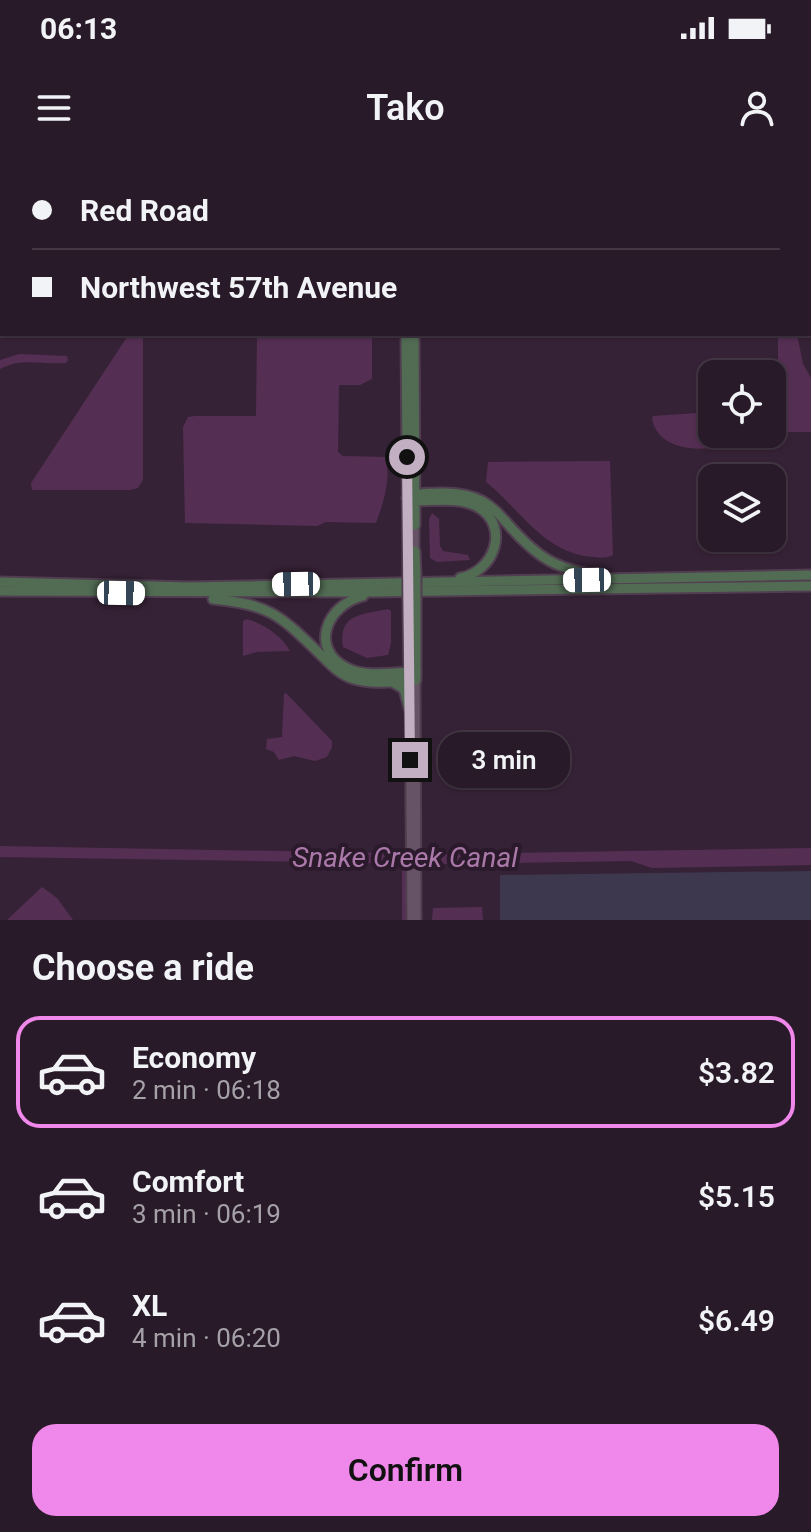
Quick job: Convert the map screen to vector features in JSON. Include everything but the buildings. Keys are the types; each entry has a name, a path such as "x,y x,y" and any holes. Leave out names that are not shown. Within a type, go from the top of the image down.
{"highway":[{"path":"406,336 415,577"},
{"path":"414,336 412,498 415,525"},
{"path":"414,475 422,487 435,497 478,507 492,523 495,546 491,558 477,572 462,577 415,577"},
{"path":"412,498 463,492 477,497 549,561 575,571 615,579"},
{"path":"415,525 421,508 435,497"},
{"path":"412,676 409,652 415,551"},
{"path":"0,582 188,587 415,577 615,579 811,575"},
{"path":"0,591 182,594 811,586"},
{"path":"369,592 335,610 327,628 327,643 336,660 347,669 391,677 404,689 409,708"},
{"path":"182,594 253,604 272,611 346,676 365,682 412,676"},
{"path":"412,600 412,676"},
{"path":"391,677 409,652"}],"main road":[{"path":"415,525 415,551"},
{"path":"412,676 409,708 414,851"},
{"path":"411,920 414,866 412,676"},
{"path":"414,866 417,920"}],"shaded area":[{"path":"811,871 811,920 500,920 500,875"}],"water":[{"path":"128,336 143,336 143,480 138,488 32,490 31,483"},
{"path":"257,336 372,336 372,379 360,385 339,385 338,452 343,456 385,457 387,482 376,523 326,522 317,526 185,523 183,427 188,417 256,416"},
{"path":"778,336 797,336 803,364 811,378 811,432 786,432 786,360 778,360"},
{"path":"19,354 67,356 68,360 66,363 16,363 0,369 0,360"},
{"path":"698,413 698,448 710,448 697,449 673,444 656,429 653,416"},
{"path":"610,461 613,555 607,557 577,554 548,540 486,482 488,462"},
{"path":"432,513 439,519 443,551 468,555 470,560 437,562 430,558 429,519"},
{"path":"391,611 391,643 388,655 367,658 343,647 342,636 348,622 361,615"},
{"path":"247,619 272,631 290,651 257,652 243,656 243,621"},
{"path":"286,693 332,741 327,757 315,761 294,756 279,760 274,752 266,749 267,739 282,737"},
{"name":"Snake Creek Canal","path":"0,846 441,854 811,848 811,865 652,868 631,861 440,864 0,857"},
{"path":"42,887 57,898 73,920 7,920"},
{"path":"482,907 483,920 432,920 433,908"}],"waterway":[{"path":"404,858 404,920"}],"route":[{"path":"407,457 410,760"}]}
